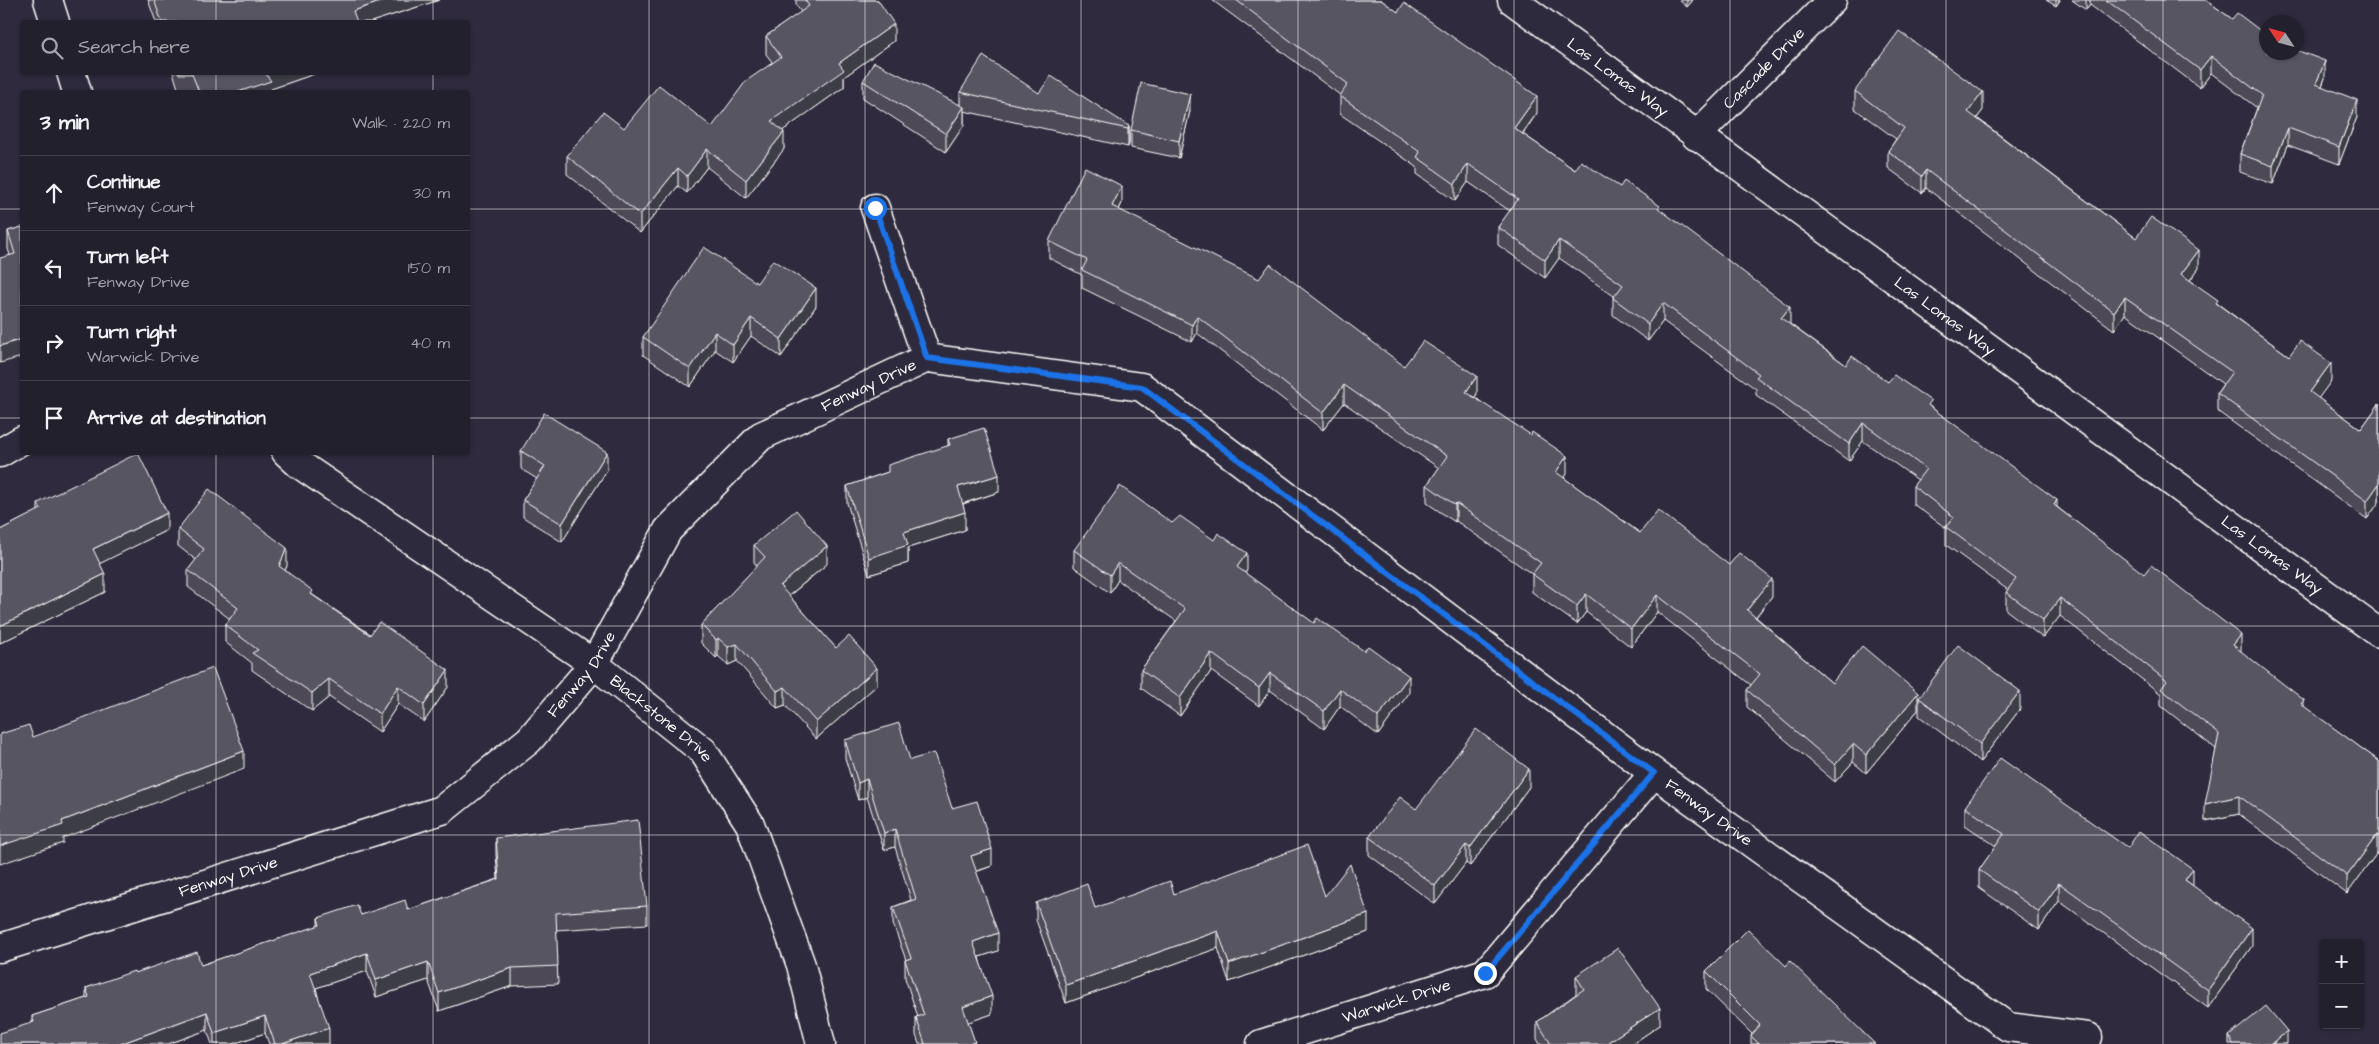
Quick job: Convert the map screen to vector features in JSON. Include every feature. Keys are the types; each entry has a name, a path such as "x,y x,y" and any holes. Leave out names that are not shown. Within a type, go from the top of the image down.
{"street":[{"path":"48,0 54,20"},
{"name":"Las Lomas Way","path":"1512,0 2379,633"},
{"name":"Cascade Drive","path":"1696,136 1832,0"},
{"path":"72,75 76,90"},
{"path":"875,208 927,358"},
{"name":"Fenway Drive","path":"0,948 442,810 529,740 594,664 668,530 761,436 927,358 1142,387 1654,773 2008,1027 2088,1037"},
{"path":"0,452 20,441"},
{"name":"Blackstone Drive","path":"290,455 307,470 594,664 703,751 750,824 801,965 821,1044"},
{"name":"Warwick Drive","path":"1261,1044 1485,973 1654,773"}],"building":[{"path":"154,0 386,0 353,11 356,20 161,20"},
{"path":"805,0 878,0 894,24 839,63 844,70 771,121 784,132 746,180 707,149 687,176 678,168 640,215 567,156 603,112 624,128 659,85 712,127 746,81 781,57 766,36 809,6"},
{"path":"1236,0 1381,0 1398,12 1404,3 1537,96 1514,128 1575,170 1581,161 1620,187 1624,181 1660,206 1658,208 1790,307 1781,318 1846,365 1852,356 1888,382 1894,375 1931,401 1928,405 2057,500 2054,505 2144,574 2151,565 2241,635 2233,645 2304,700 2301,704 2379,761 2379,836 2377,835 2347,876 2239,796 2205,804 2219,734 2161,689 2167,681 2060,598 2043,620 2006,592 2016,579 1946,527 1954,517 1913,486 1926,469 1863,423 1849,444 1756,377 1759,374 1663,303 1648,324 1613,298 1623,285 1559,240 1545,260 1498,227 1518,199 1468,164 1455,184 1417,157 1420,152 1340,96 1348,84"},
{"path":"2106,0 2206,0 2232,19 2237,13 2259,30 2259,60 2304,60 2304,53 2325,61 2316,84 2357,100 2339,147 2288,128 2273,166 2240,154 2262,95 2211,56 2200,70"},
{"path":"1899,31 1983,92 1968,112 2136,238 2151,217 2199,250 2181,274 2218,300 2216,303 2289,356 2300,341 2331,363 2310,392 2361,429 2379,404 2379,484 2367,501 2217,393 2232,372 2125,297 2114,312 1926,170 1922,176 1888,151 1904,128 1855,91"},
{"path":"983,56 1039,93 1051,76 1129,126 1128,129 960,92"},
{"path":"874,62 964,107 946,134 863,81"},
{"path":"192,75 266,75 271,81 244,90 198,90"},
{"path":"1141,83 1190,94 1179,141 1131,130"},
{"path":"1085,167 1122,186 1112,206 1259,279 1270,264 1404,366 1423,341 1477,376 1466,392 1531,435 1532,432 1567,456 1556,472 1640,533 1658,510 1729,565 1739,553 1772,579 1747,610 1832,683 1862,646 1918,693 1866,755 1853,744 1835,765 1747,690 1760,674 1657,595 1631,629 1586,594 1577,606 1532,574 1541,563 1456,503 1455,505 1427,485 1447,456 1344,385 1323,413 1197,316 1192,325 1082,270 1087,260 1049,241"},
{"path":"20,228 20,340 0,346 0,258 15,254 8,231"},
{"path":"704,247 757,283 773,260 816,288 781,339 751,318 733,345 715,332 690,369 643,337"},
{"path":"544,413 607,452 562,524 523,500 545,466 521,451"},
{"path":"984,428 999,475 958,487 965,512 904,532 908,545 869,558 847,486 888,472 888,465 950,445 948,439"},
{"path":"134,455 139,455 167,513 93,549 105,574 0,626 0,530 41,509 38,503"},
{"path":"1120,486 1172,523 1180,516 1214,540 1218,533 1247,553 1237,567 1314,623 1317,618 1364,651 1368,646 1409,676 1378,717 1340,689 1324,711 1270,673 1259,688 1211,653 1180,698 1141,670 1185,609 1118,563 1110,575 1074,550"},
{"path":"209,489 287,548 279,566 313,591 311,594 370,635 379,622 448,670 424,705 398,686 380,714 329,679 312,693 252,653 258,650 225,625 238,608 188,570 204,549 178,529"},
{"path":"796,510 827,546 780,586 836,648 849,636 877,668 816,722 785,687 777,691 737,644 728,647 718,638 716,640 701,625 765,557 754,545"},
{"path":"1958,645 2020,691 1980,744 1919,698"},
{"path":"213,668 244,751 62,821 63,825 0,846 0,734 29,725 33,737"},
{"path":"899,723 910,760 934,753 952,808 977,801 992,849 971,856 998,933 973,942 992,996 963,1007 975,1042 968,1044 925,1044 916,1017 924,1015 905,960 911,958 893,907 916,899 895,829 884,833 867,779 858,783 845,740"},
{"path":"1476,729 1529,769 1470,848 1466,845 1435,886 1369,837 1400,797 1416,809"},
{"path":"2000,758 2128,848 2139,831 2193,869 2185,880 2252,928 2208,990 2059,883 2039,912 1979,870 2004,834 1965,807"},
{"path":"638,820 647,906 556,913 558,966 512,968 439,993 428,962 376,980 367,953 310,973 329,1028 282,1044 275,1044 265,1016 214,1033 207,1012 120,1044 0,1044 0,1033 34,1022 32,1016 89,997 86,988 134,971 135,973 197,952 201,965 320,925 318,918 357,905 361,915 405,900 408,910 499,879 496,838"},
{"path":"1307,845 1325,896 1350,864 1368,914 1229,964 1218,931 1066,985 1036,903 1087,884 1095,908 1170,881 1174,894"},
{"path":"1748,929 1786,966 1790,961 1875,1044 1759,1044 1751,1036 1760,1025 1706,971"},
{"path":"1618,948 1660,1008 1608,1042 1609,1044 1551,1044 1537,1022 1584,989 1576,976"},
{"path":"2266,1006 2287,1031 2272,1044 2233,1044 2229,1036"}],"route":[{"path":"875,208 927,358 1142,387 1654,773 1485,973"}]}
